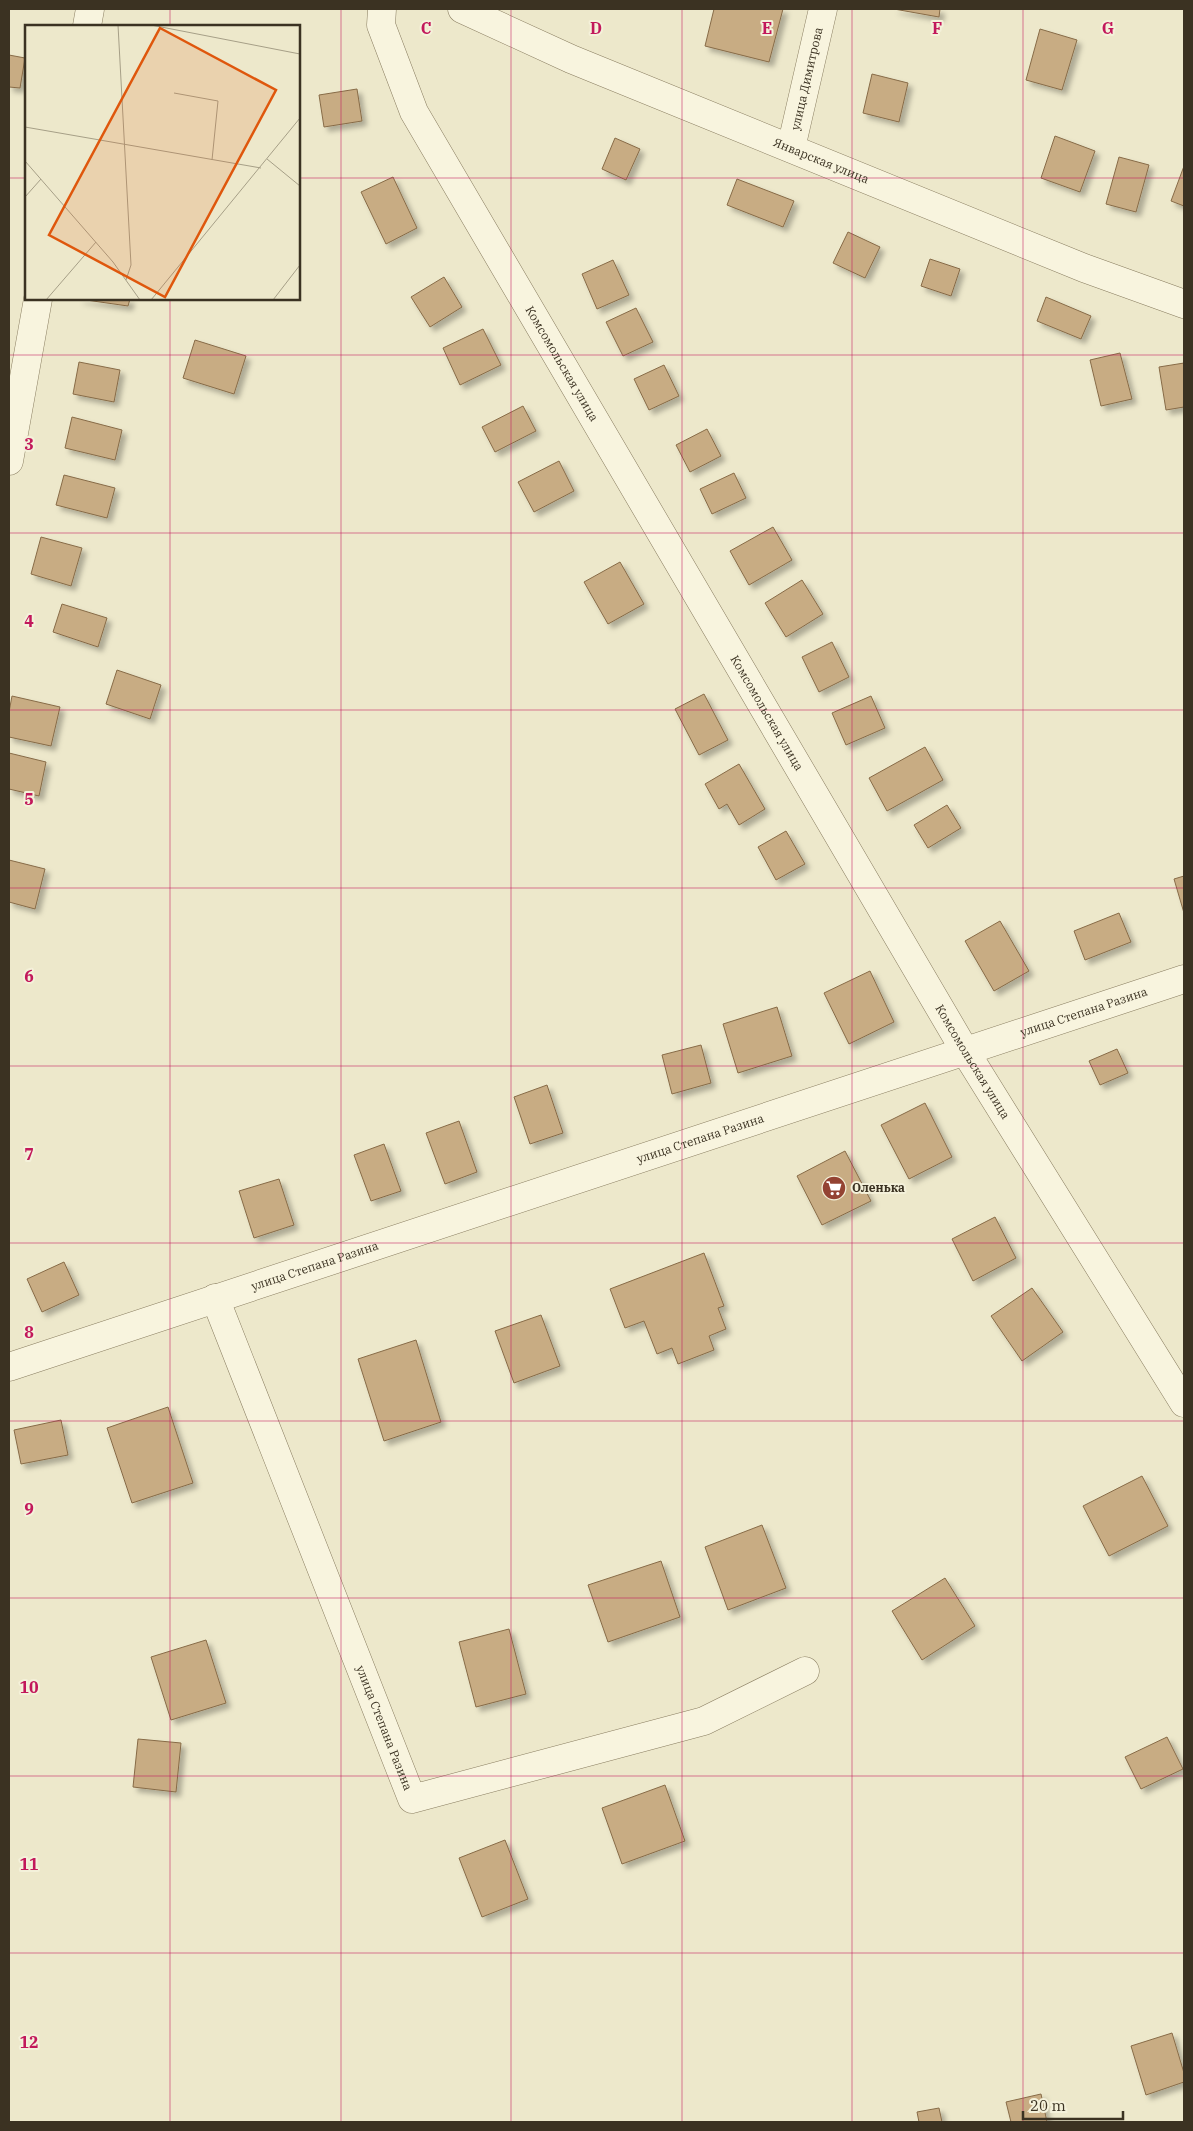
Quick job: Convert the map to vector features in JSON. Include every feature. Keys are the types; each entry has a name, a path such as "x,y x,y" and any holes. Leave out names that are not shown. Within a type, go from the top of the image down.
{"street":[{"path":"87,25 90,9"},
{"name":"Комсомольская улица","path":"382,9 381,25 414,112 965,1051 1184,1403"},
{"name":"Январская улица","path":"462,9 571,59 1084,268 1184,304"},
{"name":"улица Димитрова","path":"791,148 822,9"},
{"path":"9,461 38,300"},
{"name":"улица Степана Разина","path":"9,1367 1184,979"},
{"name":"улица Степана Разина","path":"216,1298 412,1799 704,1721 805,1671"}],"building":[{"path":"714,9 783,9 769,62 705,46"},
{"path":"894,9 940,9 939,17"},
{"path":"1040,29 1077,40 1062,90 1026,80"},
{"path":"9,55 25,58 20,88 9,87"},
{"path":"872,74 908,83 899,122 863,113"},
{"path":"357,89 362,121 324,127 319,95"},
{"path":"1055,136 1095,151 1080,192 1041,178"},
{"path":"615,138 640,149 626,180 602,169"},
{"path":"1119,157 1149,165 1136,212 1106,204"},
{"path":"1184,166 1184,206 1171,201"},
{"path":"393,177 417,228 386,244 361,192"},
{"path":"737,179 794,201 783,227 727,205"},
{"path":"848,232 880,247 865,278 833,263"},
{"path":"930,259 960,269 951,296 921,286"},
{"path":"613,260 629,295 597,309 582,274"},
{"path":"444,277 462,307 430,327 411,297"},
{"path":"1046,297 1091,316 1081,339 1037,321"},
{"path":"86,300 130,300 128,306"},
{"path":"636,308 653,342 623,356 606,322"},
{"path":"483,329 501,365 460,385 443,348"},
{"path":"195,340 246,356 234,394 183,378"},
{"path":"1120,353 1132,399 1101,406 1090,360"},
{"path":"79,362 120,370 114,402 73,394"},
{"path":"1184,363 1184,407 1166,410 1159,367"},
{"path":"664,365 679,396 649,410 634,379"},
{"path":"523,406 536,431 495,452 482,427"},
{"path":"72,417 122,430 115,460 65,448"},
{"path":"707,429 721,456 690,472 676,445"},
{"path":"559,461 574,491 534,512 518,482"},
{"path":"734,473 746,498 712,514 700,489"},
{"path":"64,475 115,488 107,518 56,505"},
{"path":"773,527 792,560 749,585 730,551"},
{"path":"41,537 82,548 71,586 31,574"},
{"path":"620,562 644,604 608,624 584,582"},
{"path":"802,580 823,614 786,637 765,603"},
{"path":"62,604 107,618 98,647 53,632"},
{"path":"832,642 849,677 819,692 802,657"},
{"path":"117,670 161,685 150,719 106,704"},
{"path":"704,694 728,740 699,755 675,709"},
{"path":"12,696 60,707 51,746 9,737 9,712"},
{"path":"871,696 885,728 846,745 832,713"},
{"path":"925,747 943,780 887,811 869,778"},
{"path":"9,753 46,762 39,796 9,789"},
{"path":"739,764 765,809 739,825 727,804 719,809 705,784"},
{"path":"947,805 961,828 928,848 914,825"},
{"path":"786,831 805,864 776,880 758,847"},
{"path":"9,860 45,869 35,909 9,902"},
{"path":"1184,876 1184,913 1174,879"},
{"path":"1119,913 1131,942 1085,960 1074,931"},
{"path":"1000,921 1029,971 994,991 965,941"},
{"path":"870,971 894,1022 849,1044 824,993"},
{"path":"777,1007 792,1056 738,1073 723,1024"},
{"path":"701,1045 711,1083 672,1094 662,1055"},
{"path":"1117,1049 1128,1073 1100,1085 1089,1061"},
{"path":"547,1085 563,1133 530,1144 514,1097"},
{"path":"925,1103 952,1157 909,1179 881,1125"},
{"path":"459,1121 477,1172 445,1184 426,1133"},
{"path":"384,1144 401,1191 371,1201 354,1155"},
{"name":"Оленька","path":"845,1151 871,1201 822,1225 797,1176"},
{"path":"279,1179 294,1225 254,1238 239,1191"},
{"path":"995,1217 1016,1258 973,1281 952,1239"},
{"path":"704,1253 724,1306 718,1308 726,1329 709,1336 714,1350 678,1364 672,1348 657,1354 644,1321 625,1328 610,1289"},
{"path":"64,1262 79,1295 42,1312 27,1279"},
{"path":"1032,1288 1063,1332 1022,1361 991,1316"},
{"path":"541,1315 560,1366 514,1383 495,1331"},
{"path":"416,1340 441,1422 384,1441 358,1359"},
{"path":"168,1407 193,1483 132,1503 107,1428"},
{"path":"61,1420 68,1455 21,1464 14,1430"},
{"path":"1142,1476 1168,1526 1109,1556 1083,1506"},
{"path":"762,1525 786,1588 728,1610 705,1547"},
{"path":"661,1561 680,1617 608,1642 588,1585"},
{"path":"945,1578 975,1626 922,1660 892,1611"},
{"path":"509,1629 526,1694 476,1707 459,1642"},
{"path":"206,1640 226,1703 171,1720 151,1657"},
{"path":"1167,1737 1183,1769 1141,1789 1125,1757"},
{"path":"138,1739 181,1743 176,1792 133,1787"},
{"path":"665,1785 685,1841 622,1864 602,1808"},
{"path":"505,1840 528,1899 482,1917 459,1858"},
{"path":"1172,2033 1184,2073 1184,2082 1146,2095 1131,2046"},
{"path":"1041,2094 1047,2122 1011,2122 1006,2102"},
{"path":"939,2108 942,2122 919,2122 917,2112"}],"place":[{"name":"Оленька","path":"834,1188"}]}
